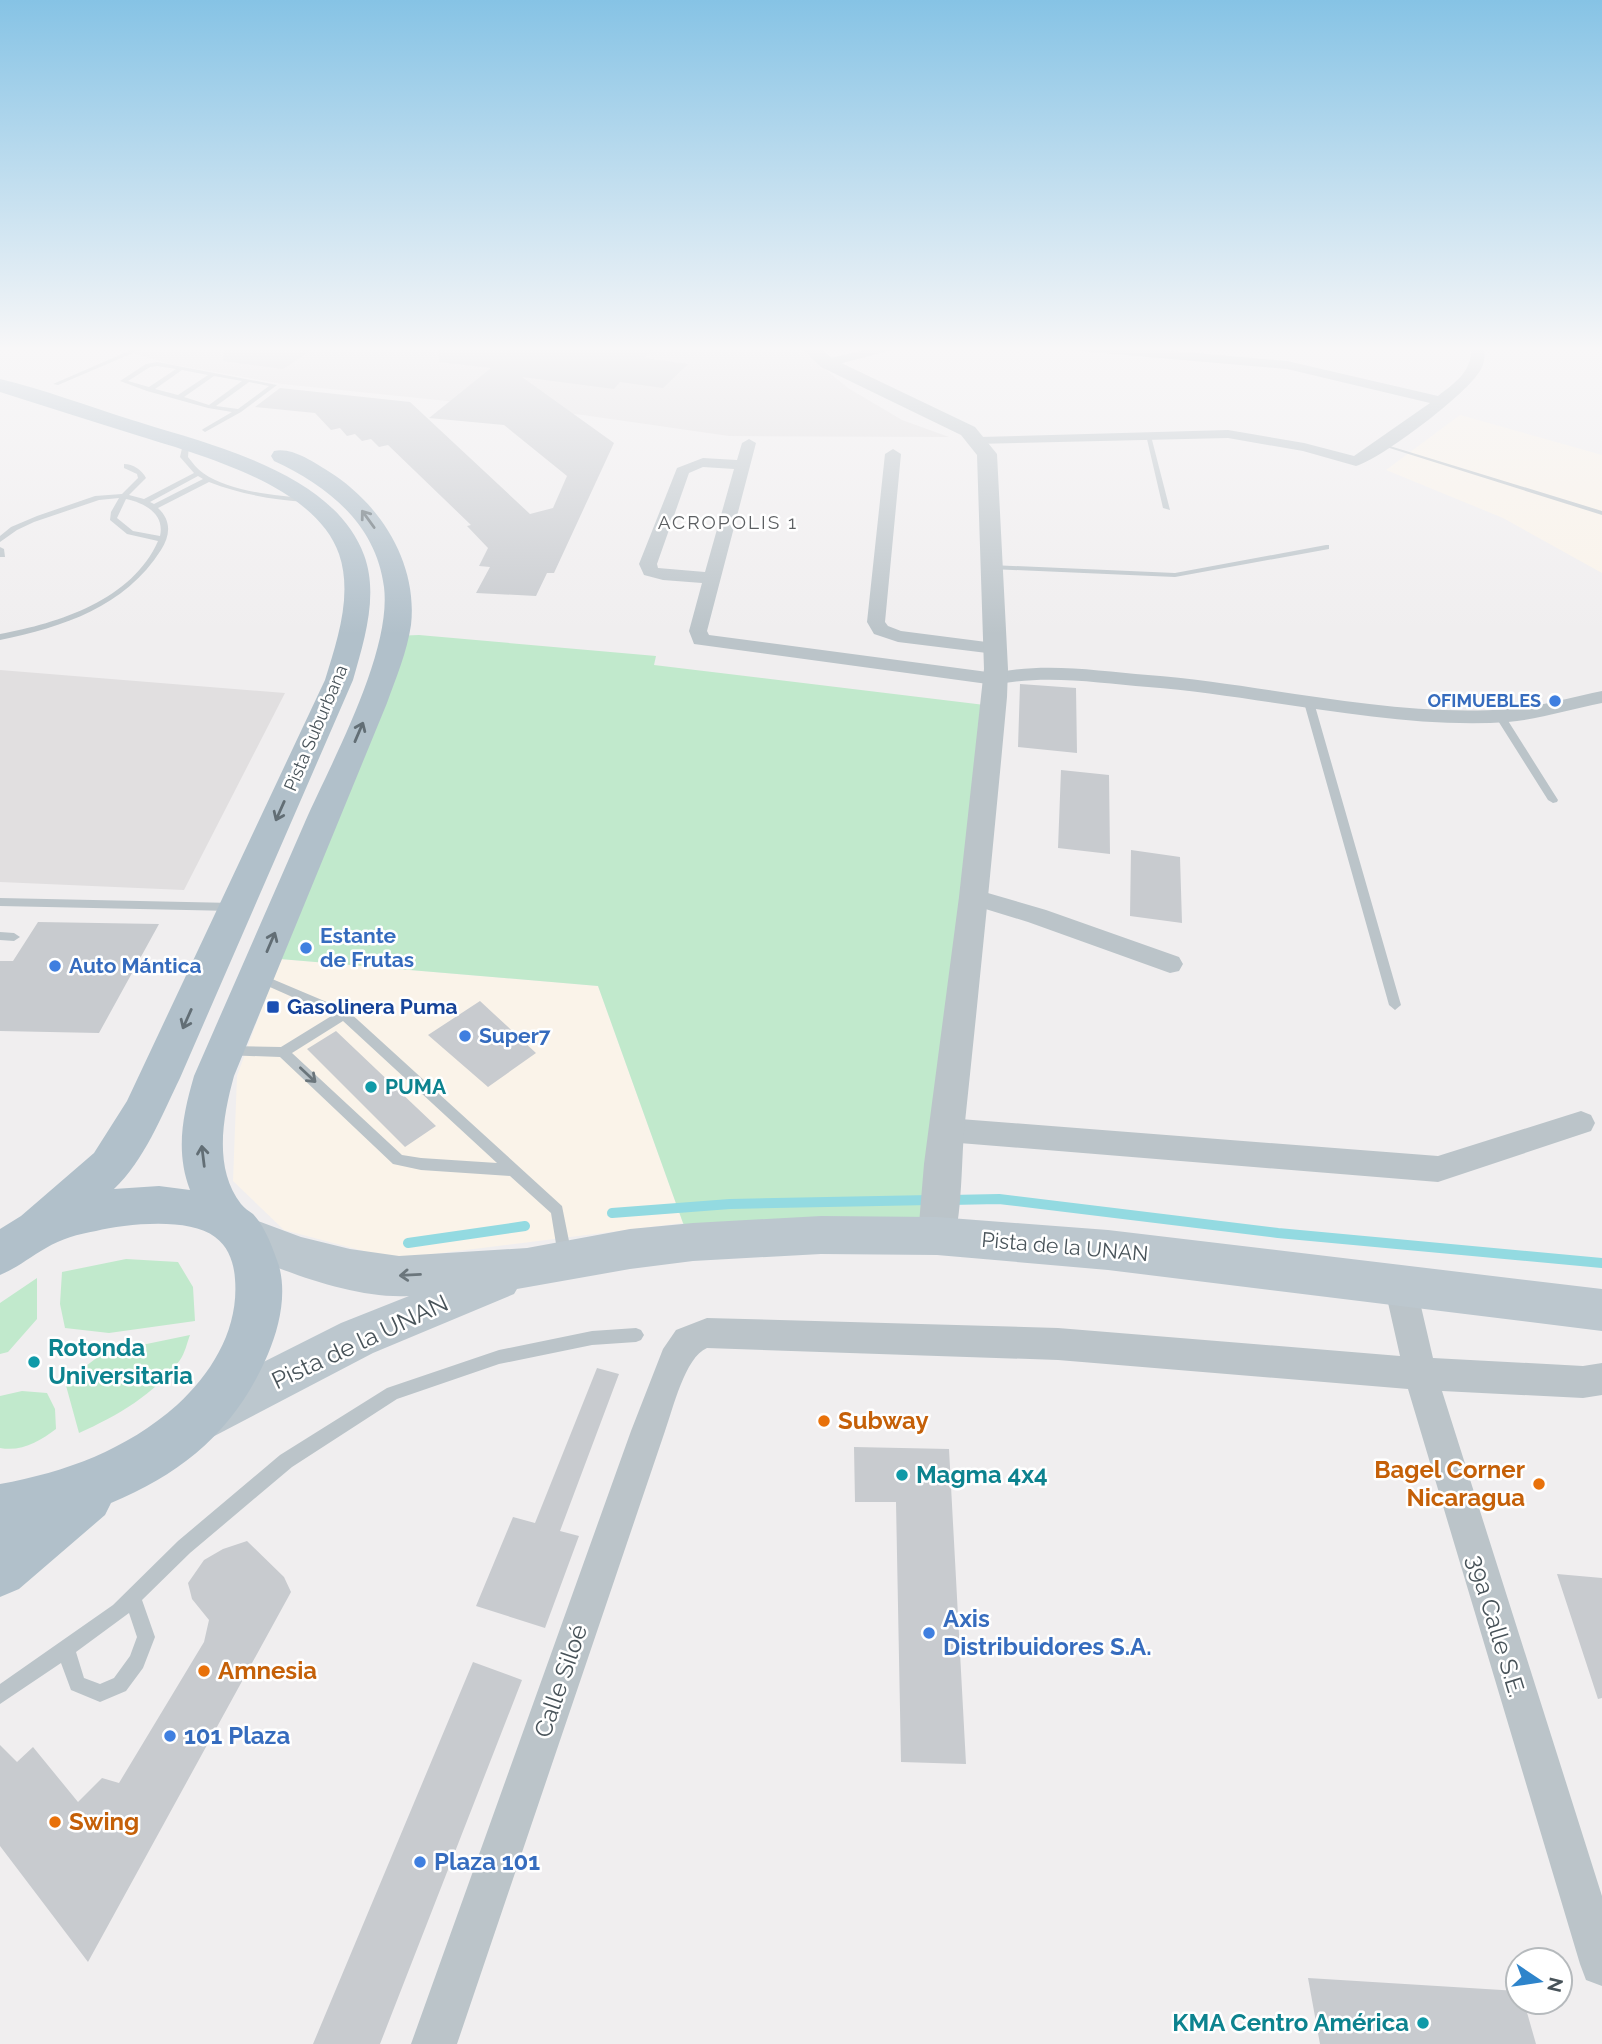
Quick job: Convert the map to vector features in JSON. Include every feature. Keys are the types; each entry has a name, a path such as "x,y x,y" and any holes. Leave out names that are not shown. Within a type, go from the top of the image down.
{"main road":[{"name":"Pista Suburbana","path":"18,1242 98,1178 122,1148 160,1078 339,680 357,610 357,586 352,557 341,532 309,500 223,442"},
{"name":"Pista Suburbana","path":"234,1227 206,1175 201,1136 204,1113 214,1076 372,703 389,655 398,616 396,576 389,552 362,510 339,488 289,459 243,442"},
{"name":"Pista de la UNAN","path":"234,1227 301,1257 350,1269 399,1276 546,1264 692,1242 821,1235 941,1183 1040,1242 1602,1310"},
{"path":"0,1570 105,1482 196,1421 219,1395 251,1337 257,1317 260,1282 251,1251 234,1227 178,1206 136,1204 90,1213 18,1242"},
{"name":"Pista de la UNAN","path":"196,1421 358,1338 546,1264"},
{"path":"0,1510 41,1504 105,1482"}],"street":[{"path":"980,442 987,454 991,567 999,668 941,1183 1438,1169 1580,1123"},
{"path":"1281,442 1350,461 1362,459 1382,444"},
{"path":"749,443 698,631 701,640 1070,676 1192,683 1420,714 1500,716 1602,697"},
{"path":"893,454 876,622 881,630 999,668"},
{"path":"712,578 663,575 650,570 648,564 682,471 689,465 701,462 744,465"},
{"path":"974,897 1170,964"},
{"name":"39a Calle S.E.","path":"1400,1285 1420,1374 1602,1964"},
{"name":"Calle Siloé","path":"434,2044 675,1360 687,1341 706,1333 1058,1343 1420,1374"},
{"path":"1420,1374 1583,1382 1602,1379"}],"lane":[{"path":"192,442 184,457 199,473 210,479 250,491 309,500"},
{"path":"1150,442 1167,508"},
{"path":"1382,444 1602,513"},
{"path":"127,466 140,473 142,478 124,495 114,509 113,518 123,530 135,536 164,539"},
{"path":"145,502 199,473"},
{"path":"154,507 210,479"},
{"path":"0,540 7,532 26,523 92,500 124,495 154,507 162,515 166,532 141,572 105,601 71,620 0,637"},
{"path":"991,567 1175,575 1326,547"},
{"path":"1308,699 1395,1005"},
{"path":"1500,716 1553,800"},
{"path":"0,902 237,907"},
{"path":"0,936 14,937"},
{"path":"257,977 344,1014 557,1210 546,1264"},
{"path":"225,1051 283,1052 344,1014"},
{"path":"283,1052 398,1160 514,1170"},
{"path":"0,1695 119,1611 184,1547 286,1461 393,1394 499,1357 592,1338 636,1335"},
{"path":"66,1648 77,1684 100,1693 120,1685 137,1662 146,1637 133,1598"}],"shaded area":[{"path":"1423,442 1557,442 1602,455 1602,573 1503,518 1386,470"},
{"path":"0,670 285,693 184,890 0,882"},
{"path":"280,959 598,986 683,1223 394,1259 284,1230 233,1181 237,1076"}],"green space":[{"path":"419,635 656,656 654,665 993,706 937,1236 693,1242 683,1223 598,986 280,959 393,636"},
{"path":"126,1259 178,1262 193,1287 195,1321 109,1333 65,1328 60,1304 62,1272"},
{"path":"37,1278 37,1319 8,1352 0,1354 0,1303"},
{"path":"190,1335 180,1360 147,1394 79,1433 65,1382 103,1353"},
{"path":"22,1391 47,1393 55,1409 56,1429 23,1447 0,1448 0,1396"}],"building":[{"path":"374,442 453,442 530,514 553,508 567,476 525,442 614,443 554,573 547,573 536,596 476,593 490,567 479,566 488,548 467,526 471,525 388,445 379,447"},
{"path":"1020,684 1076,688 1077,753 1018,747"},
{"path":"1061,770 1109,775 1110,854 1058,848"},
{"path":"1131,850 1180,857 1182,923 1130,916"},
{"path":"38,922 159,924 99,1033 0,1031 0,961 13,961"},
{"path":"480,1001 536,1053 488,1087 428,1035"},
{"name":"PUMA","path":"336,1031 436,1126 405,1147 307,1049"},
{"path":"597,1368 619,1374 560,1531 579,1536 545,1628 476,1606 513,1517 535,1523"},
{"name":"Axis Distribuidores S.A.","path":"854,1447 949,1449 966,1764 901,1762 896,1502 855,1502"},
{"path":"247,1541 284,1577 291,1592 88,1962 0,1846 0,1745 17,1762 33,1747 78,1802 102,1778 119,1783 204,1642 209,1620 192,1599 188,1583 204,1560 223,1549"},
{"path":"1557,1574 1602,1578 1602,1698 1598,1699"},
{"name":"Plaza 101","path":"473,1662 522,1680 380,2044 313,2044"},
{"name":"KMA Centro América","path":"1308,1978 1504,1990 1504,2016 1528,2016 1536,2044 1320,2044"}],"waterway":[{"path":"950,1200 999,1199 1278,1233 1602,1263"},
{"path":"612,1213 730,1204 931,1200"},
{"path":"408,1243 525,1226"}],"place":[{"name":"OFIMUEBLES","path":"1555,701"},
{"name":"Estante de Frutas","path":"306,948"},
{"name":"Auto Mántica","path":"55,966"},
{"name":"Gasolinera Puma","path":"273,1007"},
{"name":"Super7","path":"465,1036"},
{"name":"PUMA","path":"371,1087"},
{"name":"Rotonda Universitaria","path":"34,1362"},
{"name":"Subway","path":"824,1421"},
{"name":"Magma 4x4","path":"902,1475"},
{"name":"Bagel Corner Nicaragua","path":"1539,1484"},
{"name":"Axis Distribuidores S.A.","path":"929,1633"},
{"name":"Amnesia","path":"204,1671"},
{"name":"101 Plaza","path":"170,1736"},
{"name":"Swing","path":"55,1822"},
{"name":"Plaza 101","path":"420,1862"},
{"name":"KMA Centro América","path":"1423,2023"}],"district":[{"name":"ACROPOLIS 1","path":"728,522"}]}
